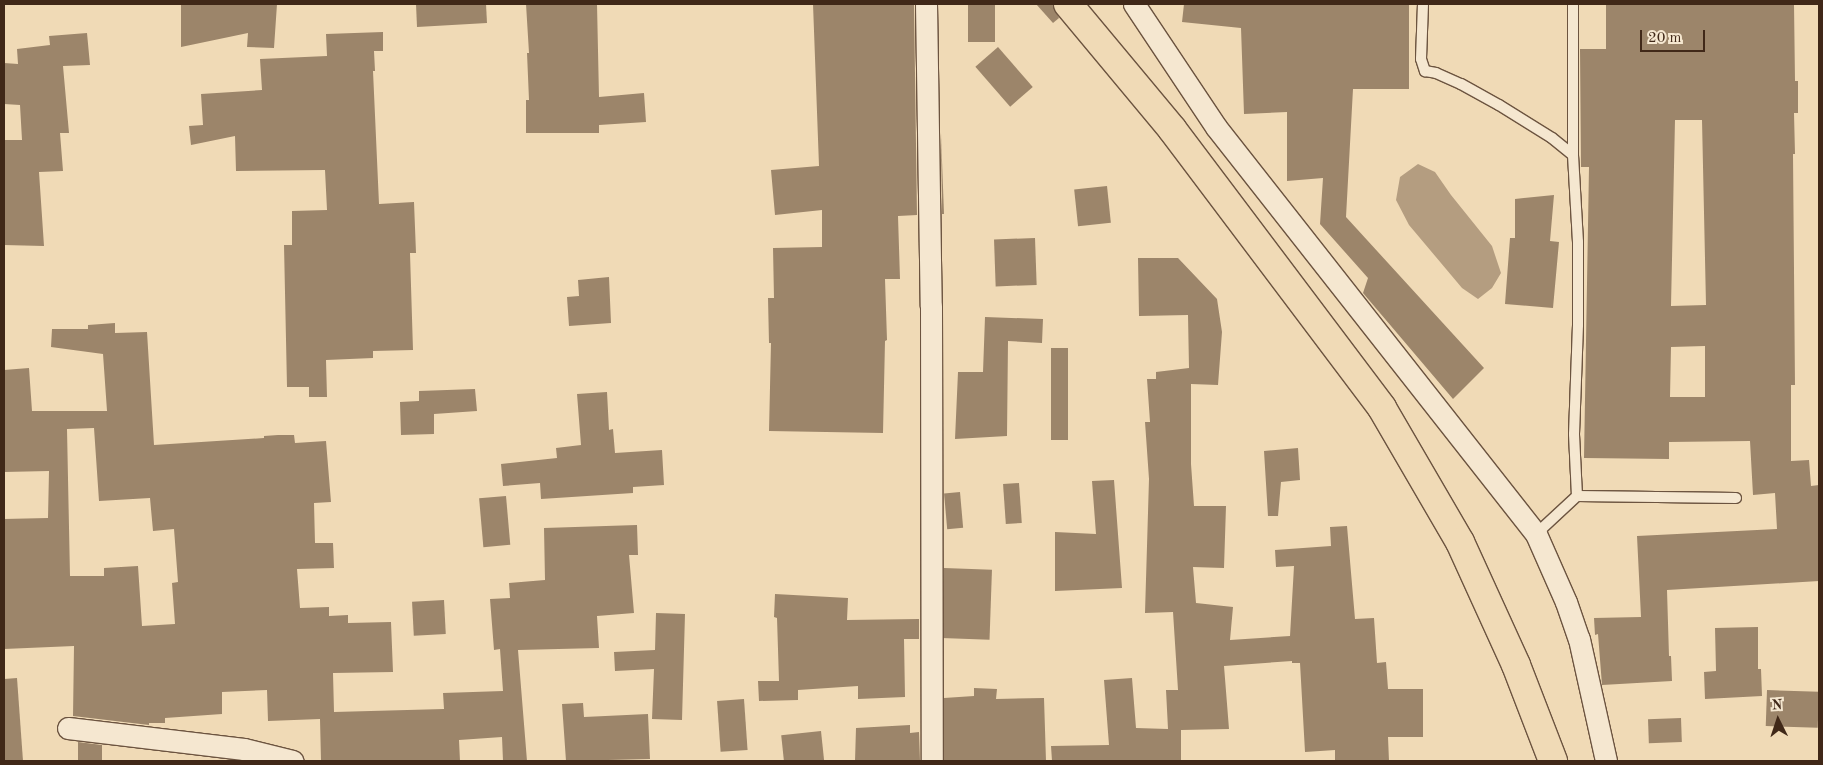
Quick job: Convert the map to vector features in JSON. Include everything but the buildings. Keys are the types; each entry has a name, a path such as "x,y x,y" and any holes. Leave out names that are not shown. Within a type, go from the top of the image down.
{"main road":[{"path":"1068,4 1172,129 1382,408 1460,542 1516,665 1553,761"}],"street":[{"path":"926,4 931,306 932,761"},
{"path":"1134,4 1216,127 1536,534 1566,602 1578,639 1606,761"},
{"path":"68,728 244,749 293,761"}],"lane":[{"path":"1423,4 1421,59 1425,70 1461,84 1499,105 1552,138 1573,155"},
{"path":"1573,4 1573,155 1578,242 1578,324 1574,434 1577,496"},
{"path":"1536,534 1577,496 1736,498"}],"shaded area":[{"path":"1418,164 1435,172 1492,246 1501,273 1492,288 1478,299 1462,288 1409,225 1396,200 1400,177"}]}
